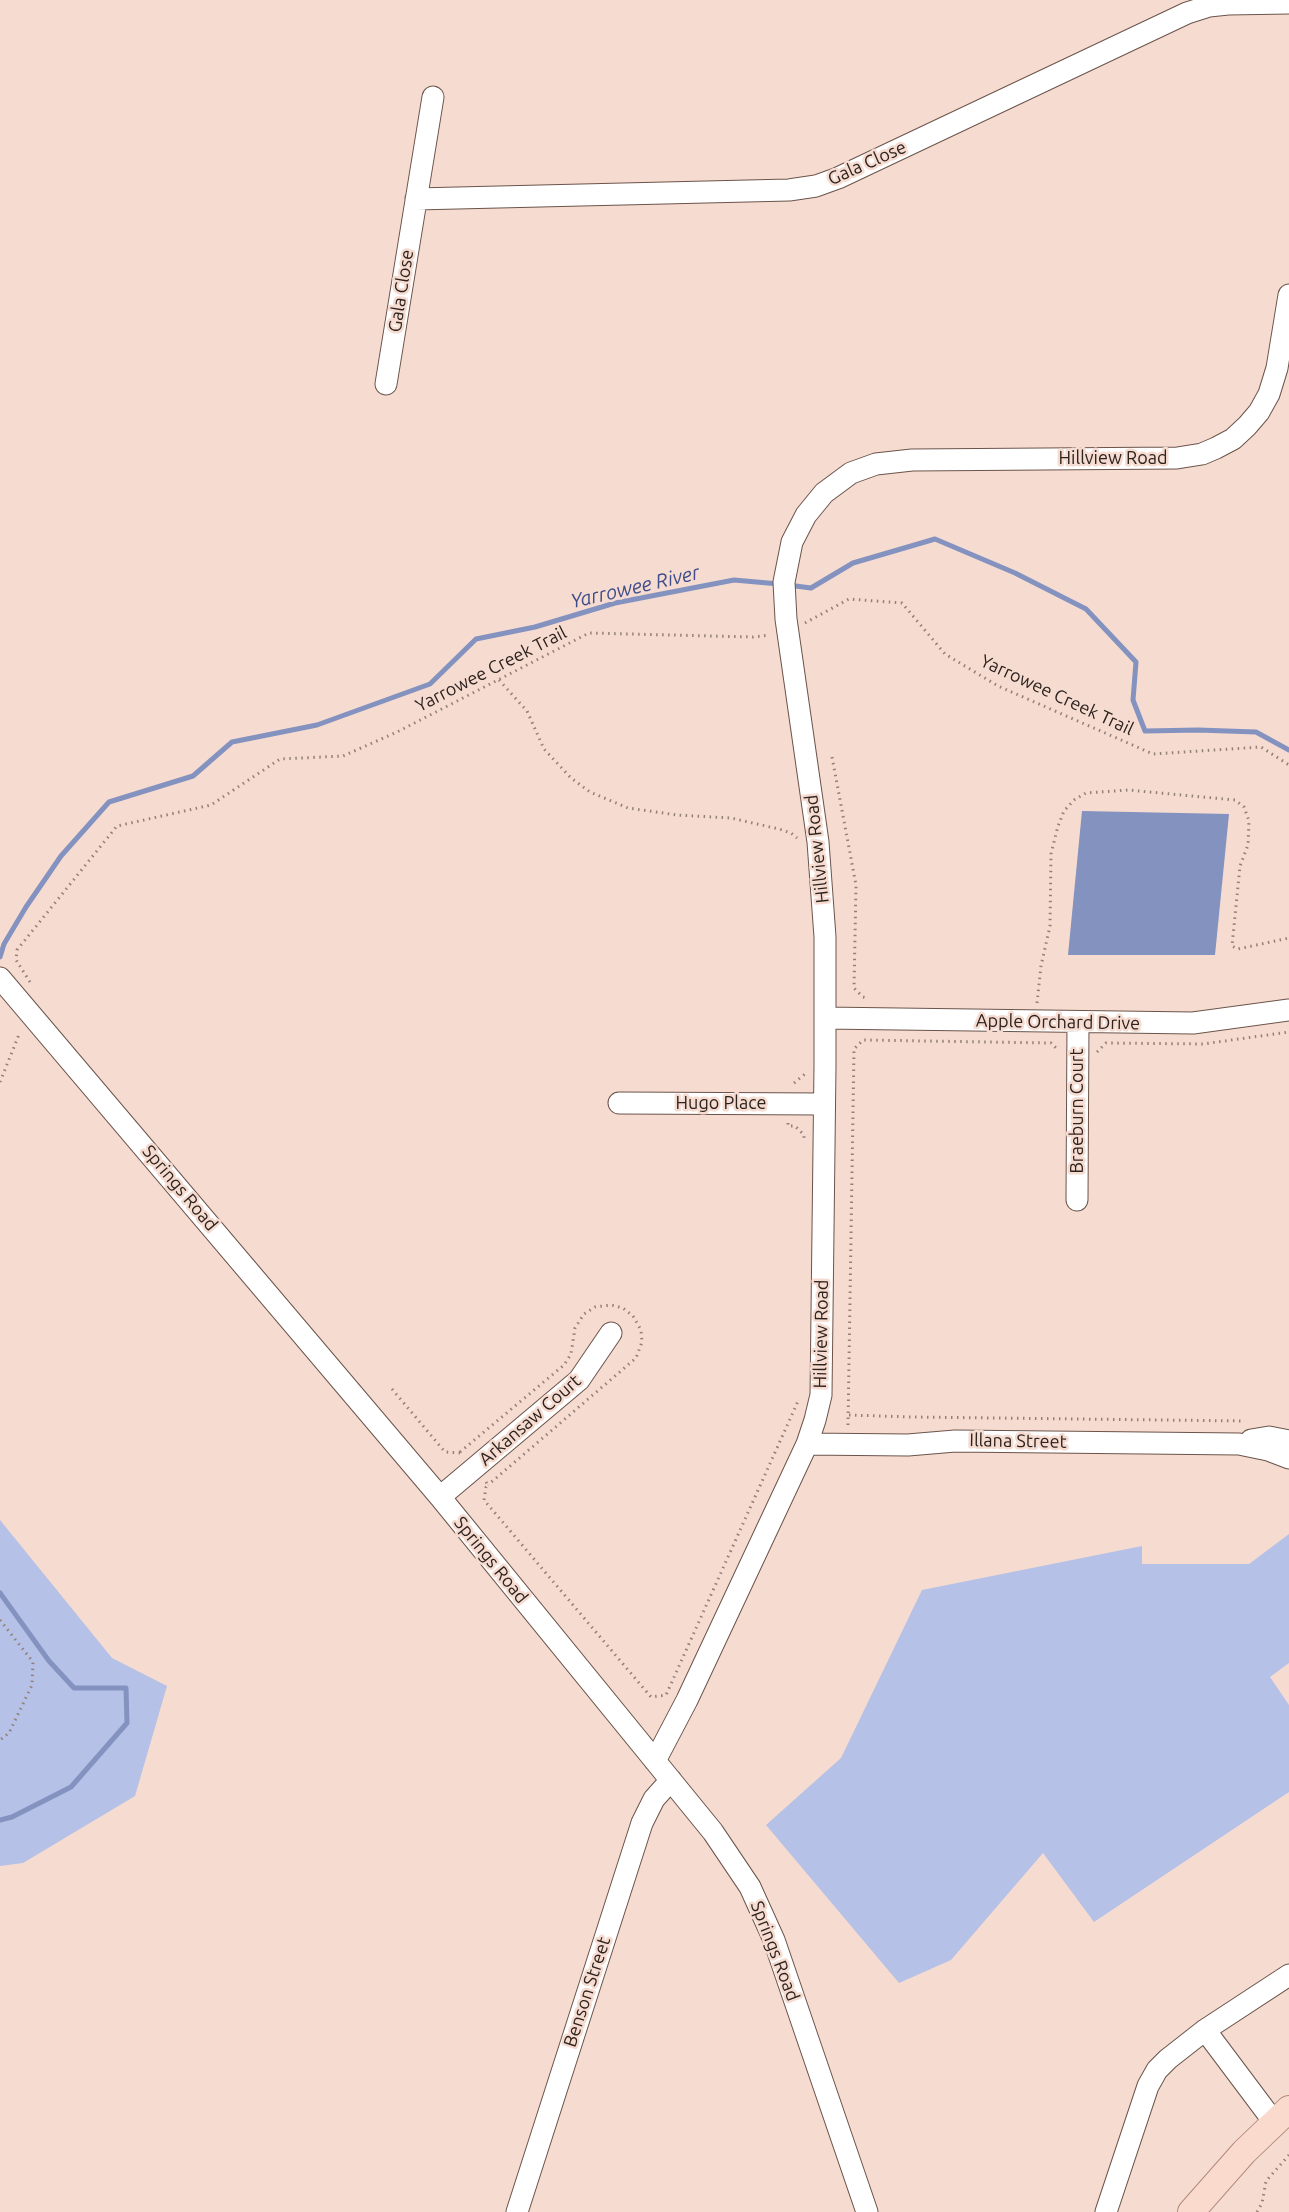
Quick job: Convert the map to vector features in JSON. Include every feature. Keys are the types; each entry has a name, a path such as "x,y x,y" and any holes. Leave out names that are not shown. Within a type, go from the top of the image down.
{"main road":[{"path":"1191,2212 1226,2171 1281,2115"}],"street":[{"name":"Gala Close","path":"416,199 789,190 816,186 838,178 1187,13 1215,5 1289,3"},
{"name":"Gala Close","path":"386,384 433,97"},
{"name":"Hillview Road","path":"655,1761 687,1700 807,1444 822,1385 825,937 821,874 806,750 787,626 784,582 792,542 806,515 818,500 837,483 868,466 885,462 1177,458 1202,454 1225,443 1247,426 1259,412 1269,394 1277,368 1289,295"},
{"name":"Springs Road","path":"0,978 440,1497 713,1832 757,1901 774,1940 867,2212"},
{"name":"Apple Orchard Drive","path":"825,1018 1193,1023 1289,1010"},
{"name":"Braeburn Court","path":"1077,1200 1078,1022"},
{"name":"Hugo Place","path":"619,1103 824,1104"},
{"name":"Arkansaw Court","path":"440,1497 579,1380 611,1334"},
{"name":"Illana Street","path":"1230,1444 1269,1437 1289,1441"},
{"name":"Illana Street","path":"807,1444 908,1445 955,1441 1230,1444 1268,1450 1289,1458"},
{"name":"Benson Street","path":"518,2212 642,1823 654,1799 671,1780"},
{"path":"1106,2212 1152,2078 1168,2059 1205,2030 1289,1975"},
{"path":"1205,2030 1281,2115"}],"path":[{"name":"Yarrowee Creek Trail","path":"0,1082 24,1023 33,1016 41,999 16,960 17,950 117,826 211,805 280,759 343,756 397,732 589,633 753,637 787,626 849,599 902,603 945,654 998,686 1153,754 1261,747 1289,765"},
{"path":"499,680 526,711 544,749 571,778 590,792 628,808 677,815 723,816 763,824 791,833 799,842"},
{"path":"832,757 856,885 854,988 863,998 869,998 870,1040"},
{"path":"1037,1021 1040,972 1050,926 1051,854 1064,811 1074,800 1086,793 1128,790 1235,800 1244,807 1249,821 1248,845 1240,866 1232,946 1238,949 1289,938"},
{"path":"846,1445 849,1415 854,1049 863,1040 1050,1042 1060,1052 1059,1061 1077,1062 1096,1061 1096,1052 1106,1043 1203,1044 1289,1032"},
{"path":"804,1146 804,1135 795,1126 788,1126 787,1104 788,1083 796,1083 805,1074 806,1064"},
{"path":"392,1389 445,1452 458,1454 460,1452 467,1460"},
{"path":"481,1476 488,1485 484,1500 651,1697 666,1695 797,1406 801,1392"},
{"path":"849,1415 1254,1421"},
{"path":"0,1620 33,1662 32,1685 9,1733 0,1740"},
{"path":"1257,2212 1262,2203 1266,2181 1289,2155"}],"shaded area":[{"path":"1082,811 1229,814 1215,955 1068,955"},
{"path":"0,1520 112,1658 167,1686 135,1796 23,1863 0,1866"},
{"path":"1289,1534 1289,1663 1270,1677 1289,1705 1289,1792 1094,1922 1043,1853 951,1960 899,1983 766,1825 841,1758 922,1590 1142,1546 1142,1564 1249,1564"}],"waterway":[{"name":"Yarrowee River","path":"788,585 811,588 853,563 935,539 1015,573 1086,609 1136,662 1133,700 1145,731 1256,732 1289,750"},
{"name":"Yarrowee River","path":"0,957 4,944 26,907 61,856 109,802 193,776 232,742 317,725 430,684 476,639 535,627 615,603 734,580 779,584"},
{"name":"Yarrowee River","path":"0,1593 49,1661 74,1688 126,1688 127,1723 71,1787 12,1817 0,1820"}]}
